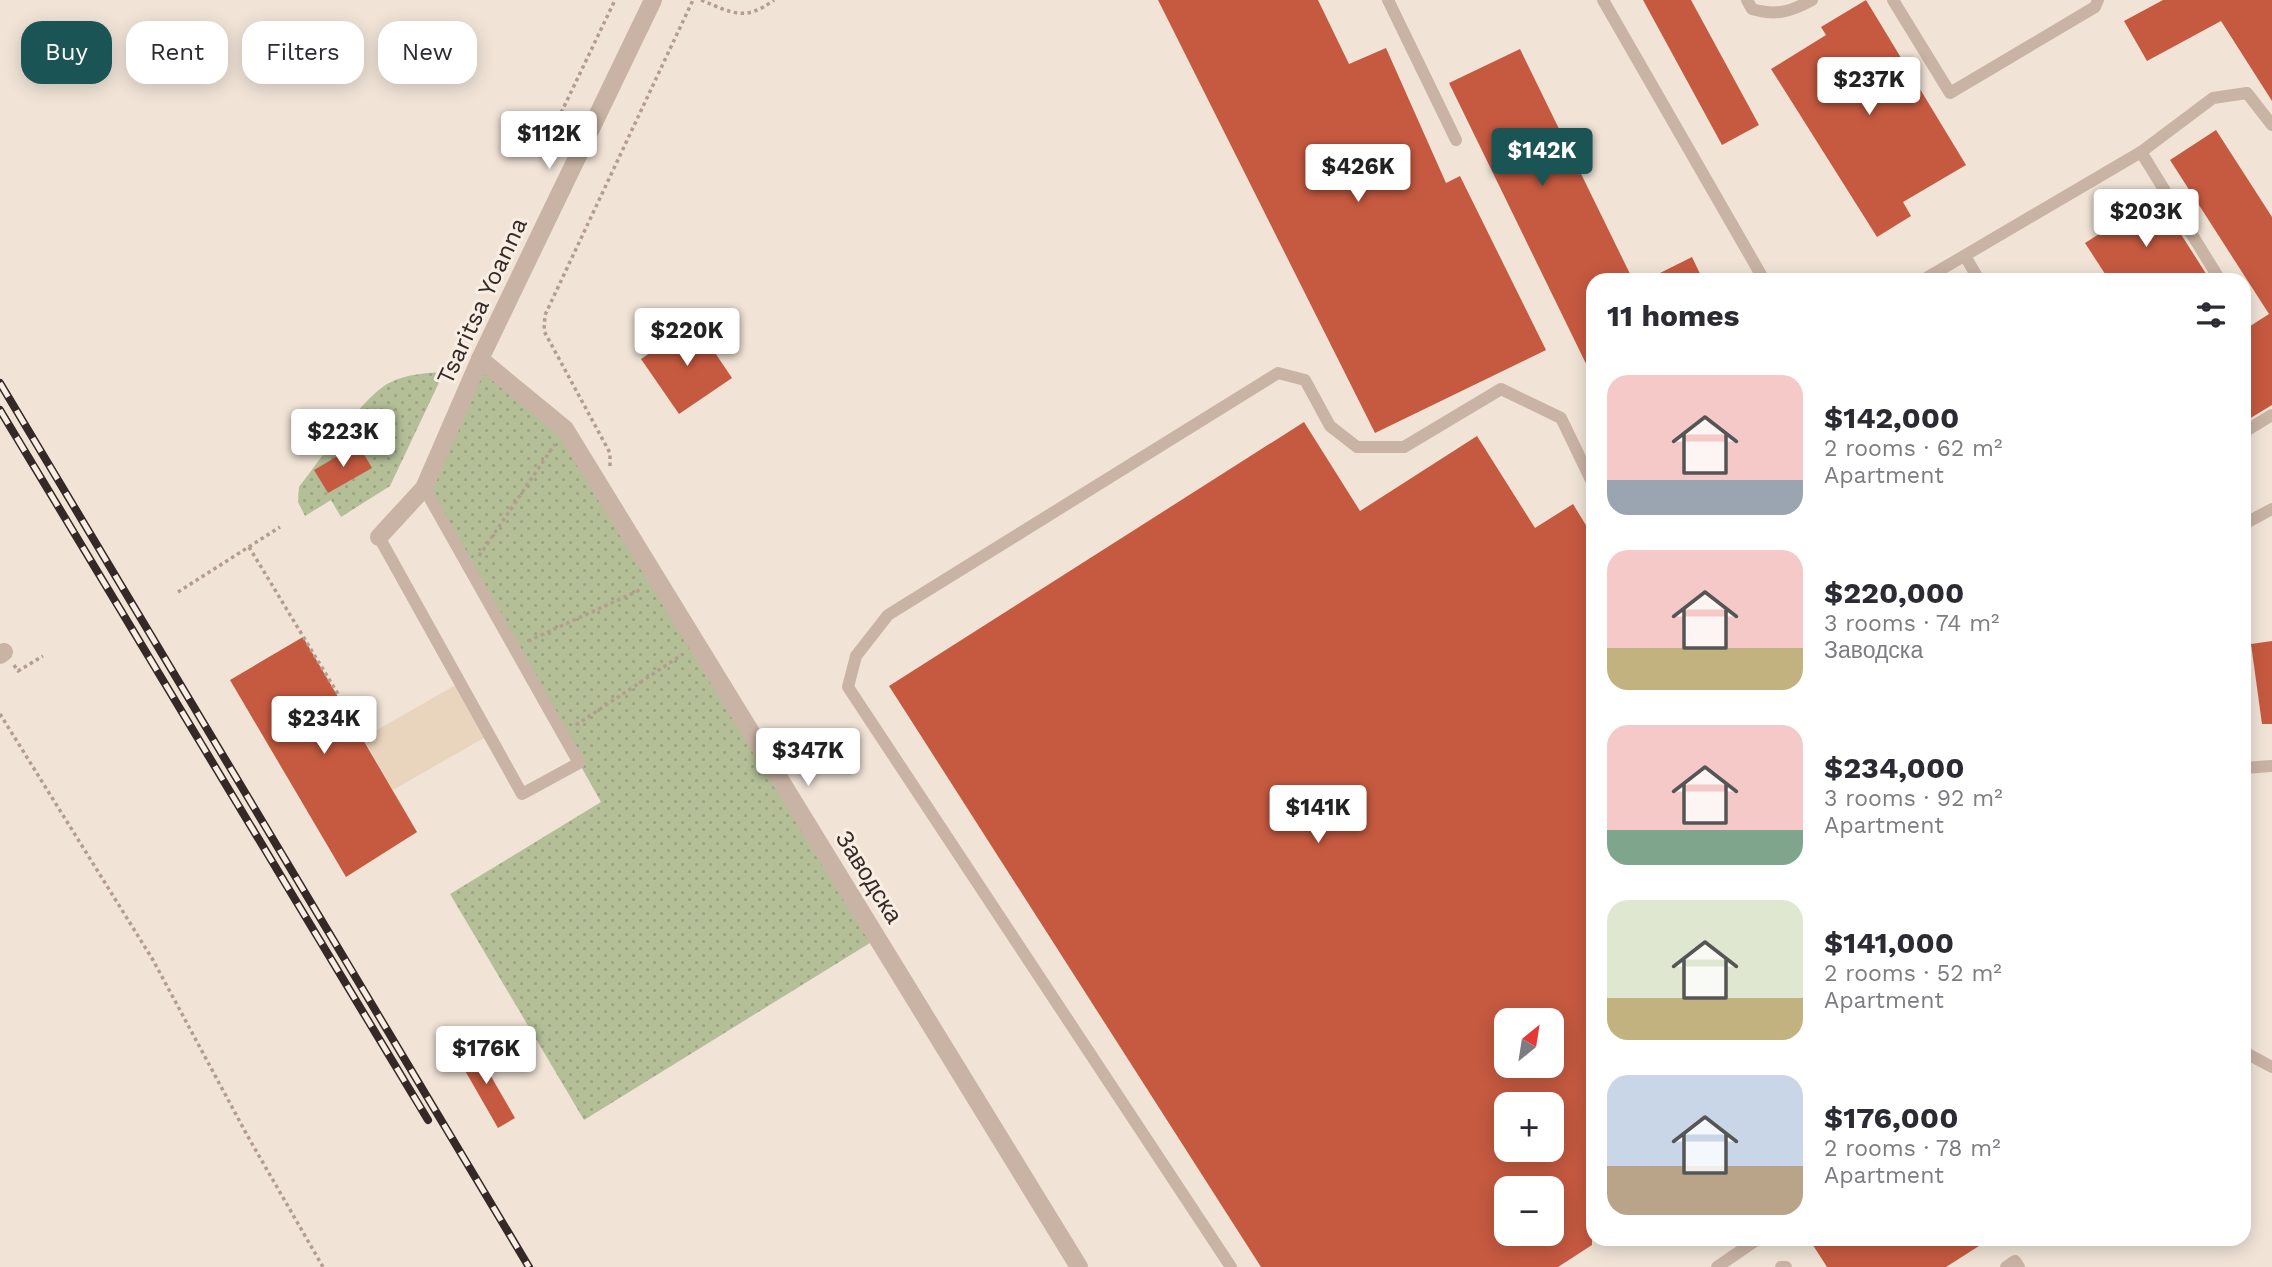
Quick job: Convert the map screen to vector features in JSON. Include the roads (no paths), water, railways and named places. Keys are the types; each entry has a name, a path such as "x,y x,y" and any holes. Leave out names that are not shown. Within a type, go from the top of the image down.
{"street":[{"name":"Tsaritsa Yoanna","path":"379,537 424,488 480,359 653,0"},
{"name":"Заводска","path":"480,359 565,429 1079,1267"}],"lane":[{"path":"1388,0 1455,140"},
{"path":"1603,0 1760,273"},
{"path":"1747,0 1752,9 1770,14 1792,11 1812,0"},
{"path":"1894,0 1950,93 2095,7 2098,0"},
{"path":"1935,273 2141,152 2213,98 2247,93 2272,125"},
{"path":"2141,152 2216,273"},
{"path":"1965,256 1975,273"},
{"path":"1231,1267 848,687 856,656 888,615 1278,373 1305,380 1330,426 1357,447 1404,447 1501,389 1561,418 1586,470"},
{"path":"2251,428 2272,415"},
{"path":"379,537 523,794 579,763 424,488"},
{"path":"2251,520 2272,509"},
{"path":"2251,768 2272,766"},
{"path":"2251,1056 2272,1067"},
{"path":"1717,1267 1748,1246"},
{"path":"2006,1267 2015,1261 2019,1267"}],"railway":[{"path":"0,383 529,1267"},
{"path":"0,410 428,1120"}]}
